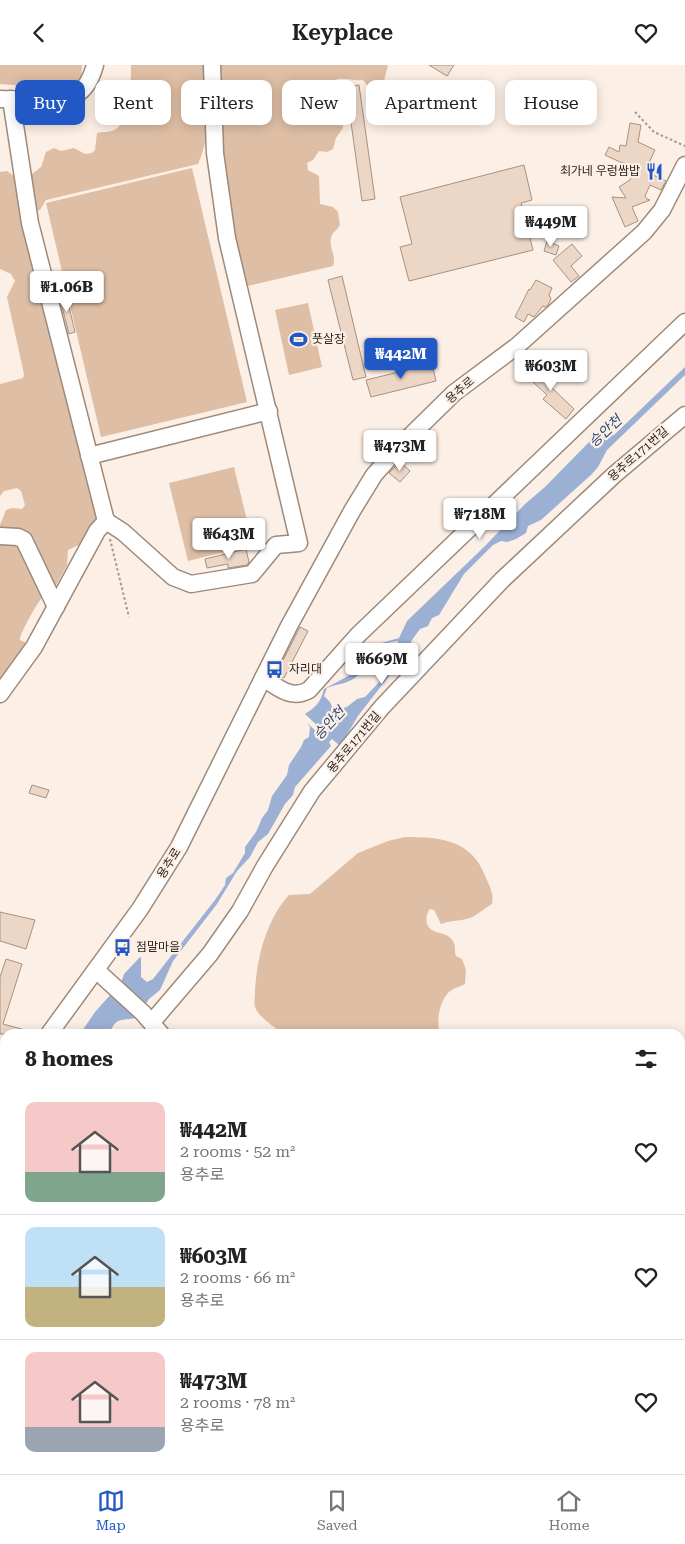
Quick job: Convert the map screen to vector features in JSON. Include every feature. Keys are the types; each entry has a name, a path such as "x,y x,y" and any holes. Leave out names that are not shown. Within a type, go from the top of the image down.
{"street":[{"path":"95,65 84,88 70,98 6,99 30,223 106,521 123,532 173,577 191,585 252,574 276,545 299,543 227,238 215,153 212,65"},
{"name":"용추로","path":"53,1029 101,974 180,847 289,626 352,511 385,462 454,393 517,346 644,232 662,210 685,165"},
{"path":"263,677 293,695 302,694 309,690 371,622 685,322"},
{"path":"89,455 269,411"},
{"name":"용추로171번길","path":"152,1023 210,954 236,918 265,866 312,791 382,707 502,580 614,475 685,415"},
{"path":"0,694 34,647 97,531 106,521"},
{"path":"0,535 18,537 24,540 56,607"},
{"path":"101,974 152,1023"}],"path":[{"path":"635,112 654,132 685,146"},
{"path":"106,521 129,617"}],"shaded area":[{"path":"0,65 82,65 81,80 15,80 15,85 0,84"},
{"path":"131,65 209,65 209,80 181,80 181,125 208,125 206,140 198,164 46,200 40,210 34,211 28,177 41,167 46,152 54,148 61,151 74,148 85,154 92,153 95,150 97,133 114,130 120,125 171,125 171,80 131,80"},
{"path":"215,65 388,65 384,80 366,80 366,84 363,80 343,79 282,80 282,125 343,125 333,149 327,152 319,151 313,160 307,163 308,170 319,176 320,204 333,207 338,212 340,225 331,239 334,258 333,266 248,286 245,285 230,235 220,125 272,125 272,80 216,80"},
{"path":"192,168 247,402 101,437 46,203"},
{"path":"7,171 19,180 102,516 81,544 68,550 67,565 55,587 29,544 0,534 0,525 6,510 12,508 22,509 25,505 21,491 17,488 4,491 0,496 0,384 23,378 24,374 7,297 15,281 11,274 0,269 0,172"},
{"name":"풋살장","path":"308,303 322,367 289,375 275,310"},
{"path":"234,467 253,545 188,561 169,483"},
{"path":"0,538 16,539 44,595 30,617 20,640 28,645 0,690"},
{"path":"405,837 431,838 454,843 464,848 480,865 492,894 492,904 470,918 441,924 434,910 430,909 427,914 428,926 432,930 451,938 454,943 456,956 462,959 466,970 465,984 450,991 443,1000 439,1017 439,1029 276,1029 260,1015 255,1007 258,966 264,940 274,916 289,895 310,894 358,853 388,841"}],"water":[{"name":"승안천","path":"685,367 685,375 607,450 592,474 541,520 528,526 526,533 516,539 507,542 501,541 493,545 464,574 439,615 432,618 428,626 420,629 412,640 404,658 396,663 389,676 358,716 340,746 332,739 329,742 331,746 295,787 293,795 285,804 268,834 258,842 250,857 237,871 217,904 173,961 160,990 149,999 136,1018 120,1020 114,1024 112,1029 83,1029 95,1012 121,983 124,974 140,957 141,977 147,982 153,979 215,900 225,885 226,878 233,873 245,853 245,847 268,810 272,796 287,775 289,765 304,740 309,737 310,727 307,723 317,732 321,729 305,714 318,704 324,689 350,675 357,668 363,656 378,644 399,638 407,621 592,439 598,435 608,438 615,434","holes":["398,641 397,654 383,678 365,697 357,699 347,707 333,709 330,702 324,696 327,688 356,677 382,646"]}],"building":[{"path":"429,65 454,65 447,76"},
{"path":"356,85 359,85 375,199 362,201 351,125 356,125"},
{"path":"630,123 641,125 638,142 655,150 648,165 658,169 655,176 666,181 661,190 650,185 645,196 650,200 632,207 638,221 625,227 612,197 626,198 619,187 630,180 636,166 620,162 605,155 609,147 619,152 620,145 626,146"},
{"path":"524,165 532,200 521,203 533,250 409,281 400,247 412,244 400,197"},
{"path":"547,241 559,246 556,255 544,251"},
{"path":"572,244 582,256 571,266 579,276 571,282 553,260"},
{"path":"342,276 366,377 353,380 328,280"},
{"path":"536,280 552,288 549,295 551,299 548,305 543,306 534,317 528,314 524,322 515,317 529,289"},
{"path":"66,294 75,332 69,334 59,295"},
{"path":"432,364 436,381 371,397 366,380"},
{"path":"541,365 556,379 550,386 574,409 566,419 543,399 547,395 533,382 535,380 531,376"},
{"path":"400,462 410,471 400,482 389,473"},
{"path":"246,549 249,562 247,565 228,568 228,564 207,568 205,559"},
{"path":"300,627 308,631 284,678 276,674"},
{"path":"32,785 49,790 46,798 29,793"},
{"path":"0,912 35,920 26,949 0,941"},
{"path":"6,959 22,964 3,1024 22,1029 0,1029 0,977"}],"place":[{"name":"최가네 우렁쌈밥","path":"654,171"},
{"name":"풋살장","path":"298,339"},
{"name":"자리대","path":"275,669"},
{"name":"점말마을","path":"122,947"}]}
